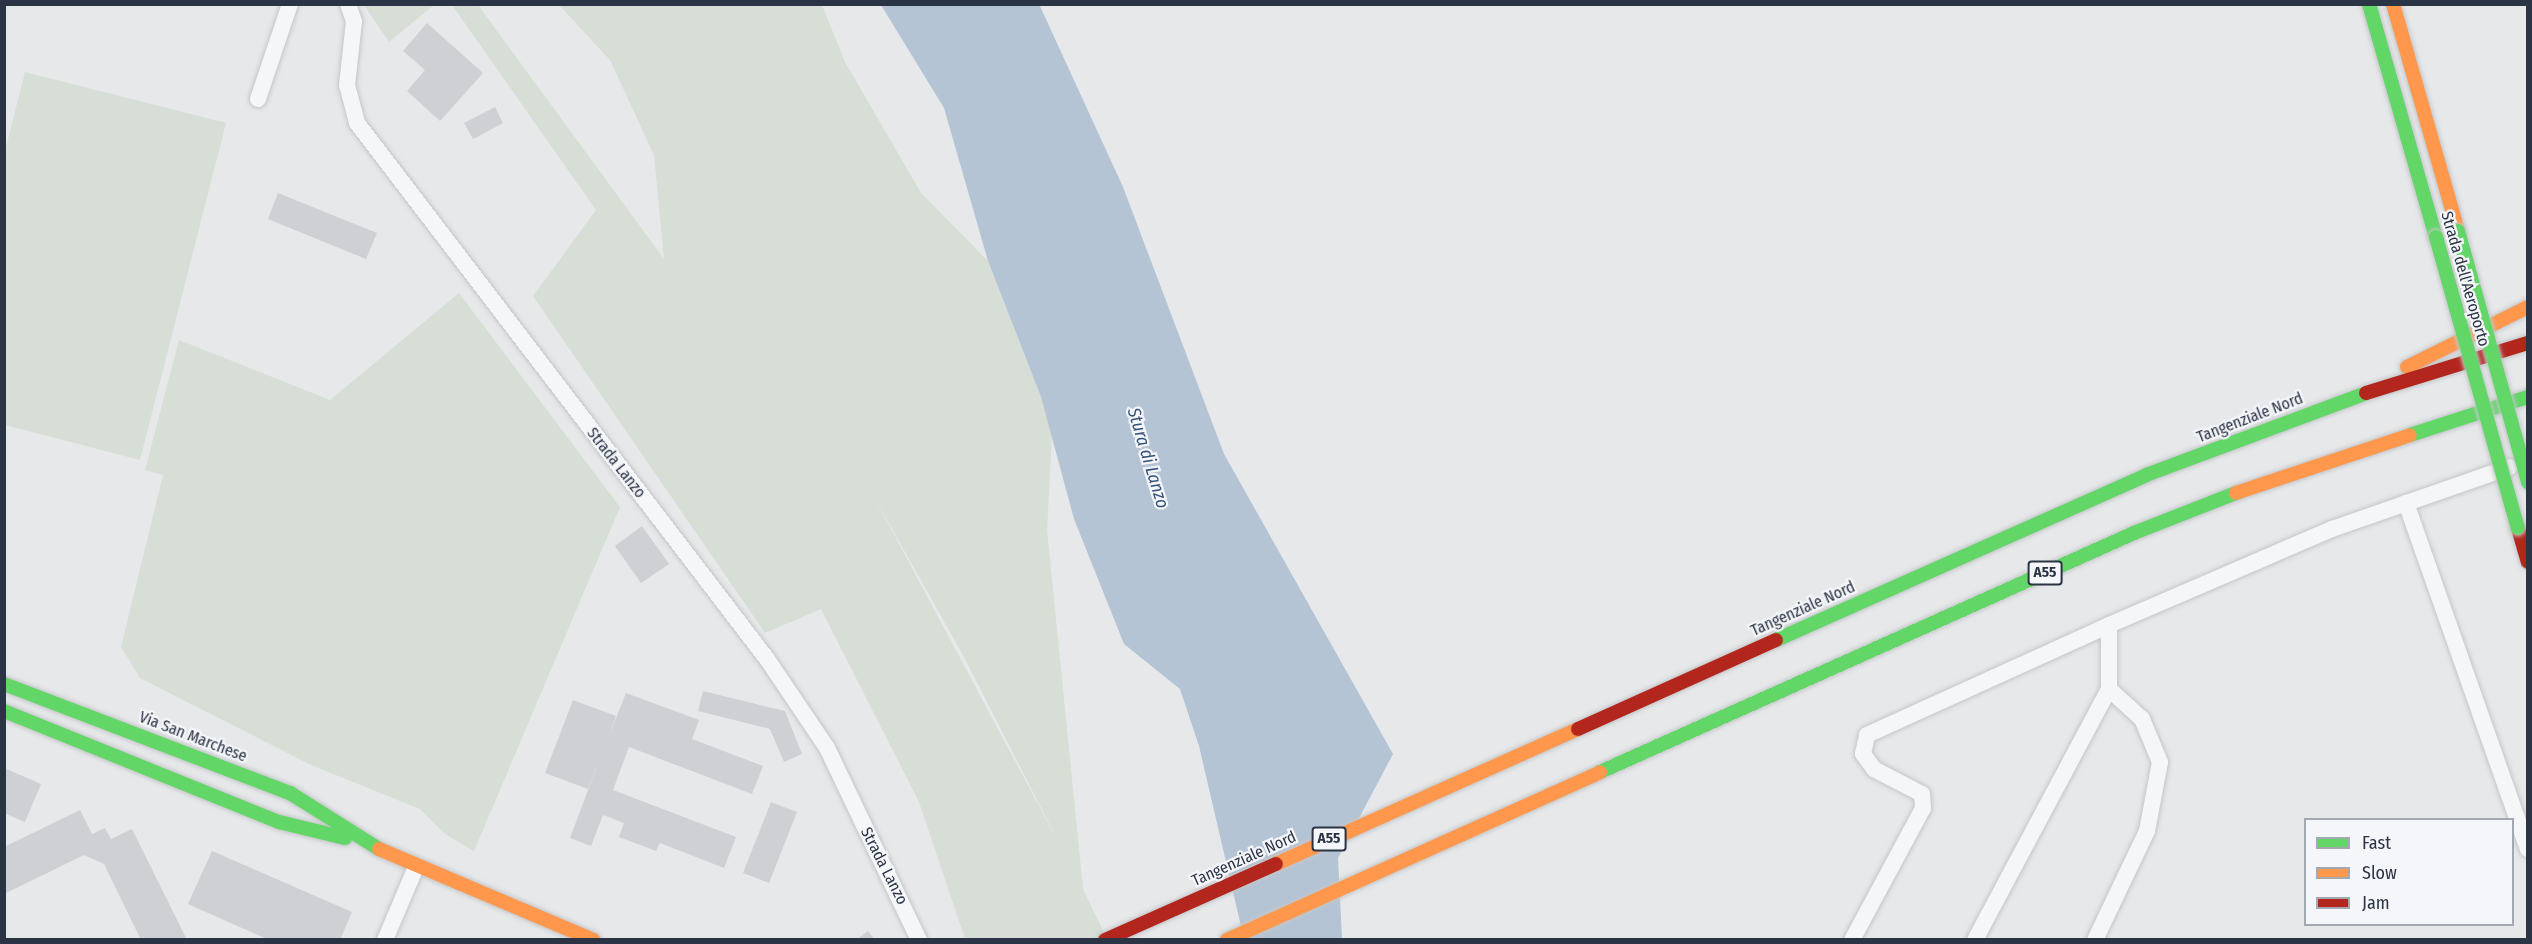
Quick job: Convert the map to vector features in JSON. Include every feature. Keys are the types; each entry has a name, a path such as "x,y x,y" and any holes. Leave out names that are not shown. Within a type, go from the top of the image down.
{"main road":[{"name":"Strada dell'Aeroporto","path":"2369,4 2528,562"},
{"name":"Strada dell'Aeroporto","path":"2393,4 2528,482"},
{"path":"2356,396 2462,336 2528,307"},
{"name":"Tangenziale Nord","path":"1105,939 2146,475 2356,396 2528,343"},
{"name":"A55","path":"1227,939 1575,781 2134,533 2272,479 2528,397"},
{"name":"Via San Marchese","path":"4,684 290,793 359,841 416,867 593,939"},
{"name":"Via San Marchese","path":"4,711 279,822 359,841"}],"street":[{"path":"258,99 290,4"},
{"name":"Strada Lanzo","path":"348,4 354,21 347,85 357,123 767,659 827,748 912,922 917,939"},
{"path":"1852,939 1923,808 1923,794 1875,769 1863,754 1867,735 2109,625 2332,529 2528,460"},
{"path":"2406,503 2528,849"},
{"path":"1975,939 2109,689 2109,625"},
{"path":"2095,939 2147,831 2160,762 2142,719 2109,689"},
{"path":"385,939 416,867"}],"shaded area":[{"path":"364,5 434,5 389,42"},
{"path":"452,5 478,5 664,259 654,155 610,60 559,5 822,5 845,62 921,193 988,261 1041,397 1052,436 1047,530 1083,889 1107,939 965,939 919,802 821,609 765,633 533,296 596,210","holes":["872,493 964,657 1055,835"]},
{"path":"25,72 226,123 140,460 5,425 5,151"},
{"path":"459,293 620,507 474,851 445,834 420,809 311,765 140,678 121,647 163,475 145,470 179,340 330,400"}],"water":[{"name":"Stura di Lanzo","path":"1039,4 1123,187 1224,454 1393,754 1338,858 1342,939 1244,939 1199,746 1180,689 1124,644 1074,519 1041,397 988,261 944,108 881,5"}],"building":[{"path":"427,23 483,73 440,121 407,91 425,70 403,51"},
{"path":"495,107 503,123 473,139 464,123"},
{"path":"278,193 377,233 366,259 268,219"},
{"path":"642,526 669,564 641,583 615,546"},
{"path":"703,691 785,711 802,754 784,762 770,729 698,711"},
{"path":"626,693 699,720 692,739 763,766 752,794 629,747 613,790 736,837 724,868 660,843 656,851 619,837 624,823 603,815 591,846 570,838 602,753 588,789 545,773 573,700 616,716 609,736"},
{"path":"4,768 41,784 25,822 4,813"},
{"path":"771,802 797,812 769,883 743,873"},
{"path":"80,810 92,834 105,828 111,839 132,829 187,940 141,940 104,864 84,855 4,894 4,847"},
{"path":"212,851 352,912 340,940 269,940 188,904"},
{"path":"868,931 875,940 856,940"}],"traffic: fast":[{"path":"2369,4 2436,237"},
{"path":"2458,231 2528,482"},
{"path":"2436,237 2518,528"},
{"path":"1776,640 2146,475 2366,393"},
{"path":"2410,435 2528,397"},
{"path":"1600,772 2134,533 2236,493"},
{"path":"4,684 290,793 379,849"},
{"path":"4,711 279,822 345,838"}],"traffic: slow":[{"path":"2393,4 2458,231"},
{"path":"2407,367 2528,307"},
{"path":"2236,493 2410,435"},
{"path":"1276,864 1578,729"},
{"path":"1227,940 1600,772"},
{"path":"379,849 593,940"}],"traffic: jam":[{"path":"2366,393 2528,343"},
{"path":"2518,528 2528,562"},
{"path":"1578,729 1776,640"},
{"path":"1105,940 1276,864"}]}
